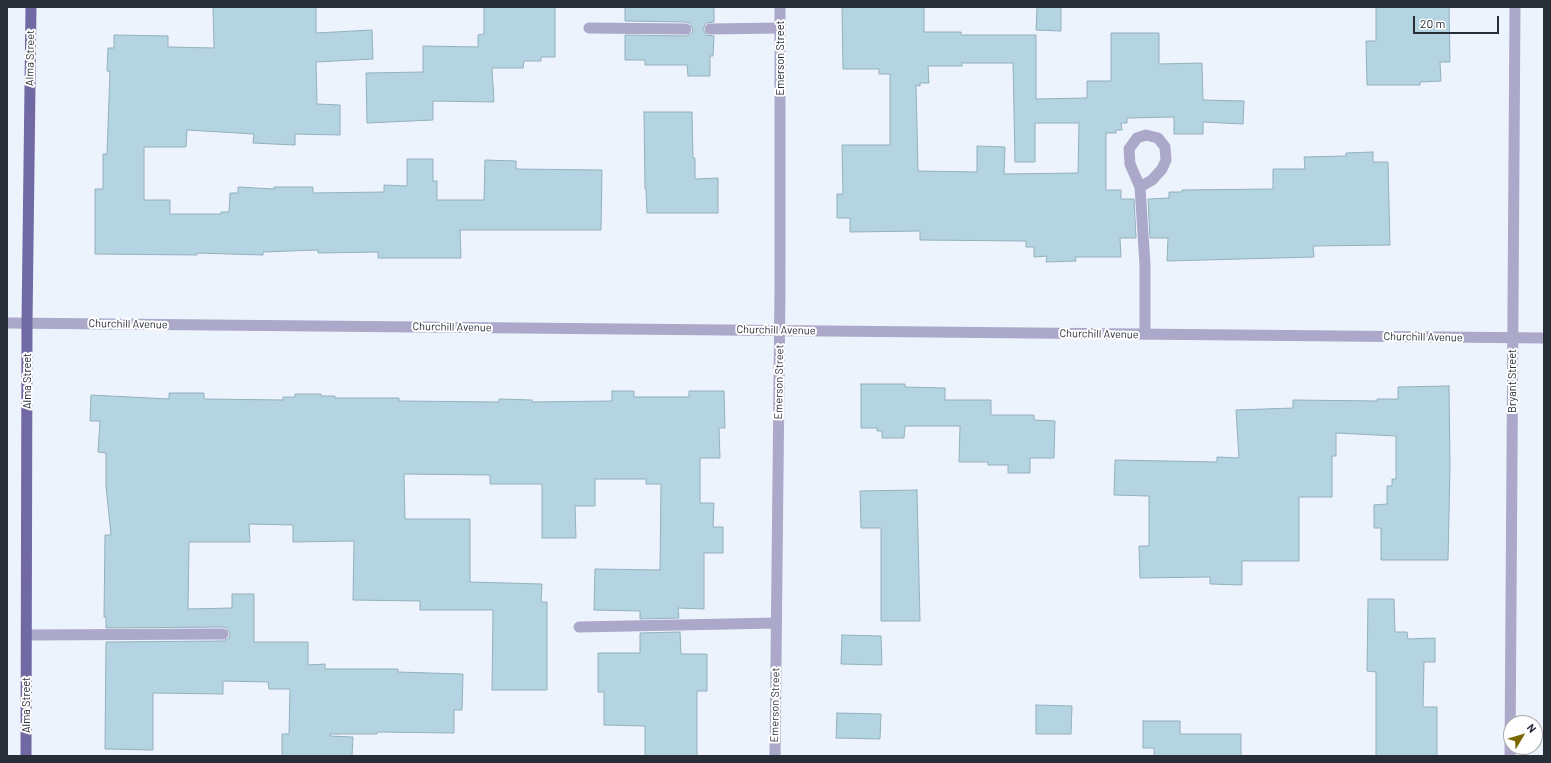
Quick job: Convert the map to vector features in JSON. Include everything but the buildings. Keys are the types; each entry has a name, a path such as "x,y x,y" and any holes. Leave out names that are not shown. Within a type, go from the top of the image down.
{"main road":[{"name":"Alma Street","path":"26,756 27,323 31,7"}],"street":[{"name":"Emerson Street","path":"775,756 780,331 780,7"},
{"name":"Bryant Street","path":"1510,756 1515,7"},
{"path":"589,28 686,29"},
{"path":"710,29 780,28"},
{"path":"1140,187 1152,180 1162,169 1166,160 1165,147 1158,138 1146,135 1137,138 1129,149 1130,164 1140,187 1145,265 1145,334"},
{"name":"Churchill Avenue","path":"7,323 1544,338"},
{"path":"578,628 776,623"},
{"path":"26,635 224,634"}]}
